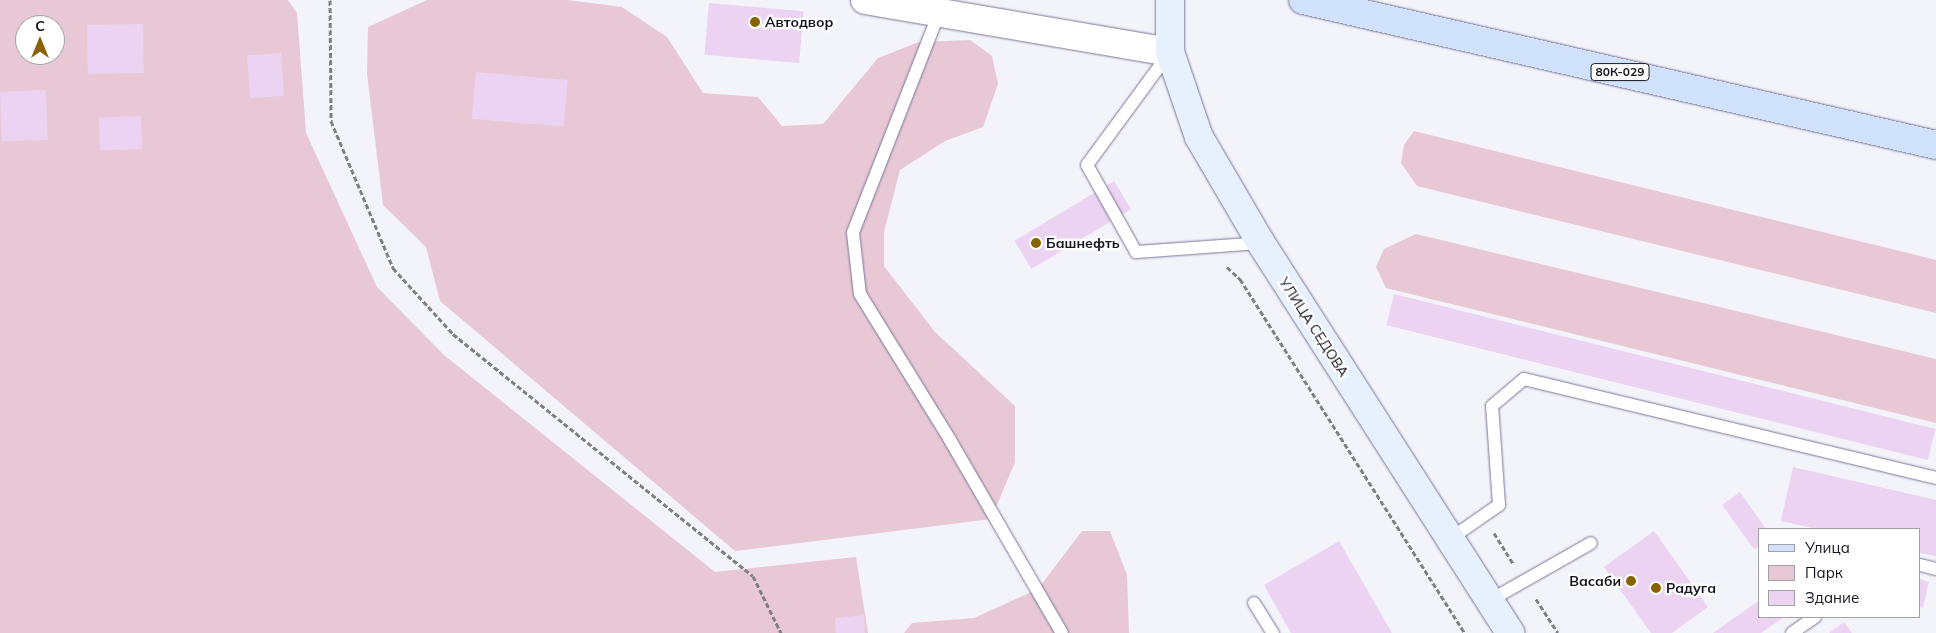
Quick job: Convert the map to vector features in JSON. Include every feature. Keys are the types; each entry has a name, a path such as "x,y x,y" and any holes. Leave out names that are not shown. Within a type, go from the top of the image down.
{"main road":[{"name":"УЛИЦА СЕДОВА","path":"1170,0 1170,52 1199,137 1261,243 1510,633"},
{"name":"80К-029","path":"1303,0 1936,145"}],"street":[{"path":"866,0 1170,52"}],"lane":[{"path":"939,13 910,80 853,233 860,294 950,440 1062,633"},
{"path":"1170,52 1087,165 1136,252 1261,243"},
{"path":"1450,539 1499,505 1492,406 1524,379 1936,478"},
{"path":"1489,601 1591,543"},
{"path":"1921,565 1936,569"},
{"path":"1254,603 1273,633"},
{"path":"1792,633 1814,618"}],"path":[{"path":"330,0 330,121 393,268 453,334 753,576 782,633"},
{"path":"1206,247 1240,279 1465,633"}],"green space":[{"path":"0,0 288,0 297,13 306,133 377,287 444,355 715,572 856,557 868,633 0,633"},
{"path":"427,0 567,0 622,7 667,37 703,93 758,97 782,126 823,124 878,58 919,42 970,40 992,56 998,84 983,127 945,141 900,170 884,232 884,266 935,332 1015,406 1015,462 991,519 735,551 440,301 426,247 383,205 367,74 368,27"},
{"path":"1414,131 1936,260 1936,313 1417,186 1401,163 1404,145"},
{"path":"1416,234 1936,359 1936,423 1386,288 1376,267 1384,249"},
{"path":"1082,531 1110,531 1127,575 1129,633 904,633 912,623 974,618 1038,589"}],"building":[{"path":"709,3 804,11 799,63 704,55"},
{"path":"143,24 144,73 88,74 87,25"},
{"path":"281,53 284,96 250,98 247,55"},
{"path":"476,72 568,80 564,127 472,119"},
{"path":"46,90 48,140 2,142 0,92"},
{"path":"141,116 142,149 100,150 99,117"},
{"path":"1114,181 1131,209 1032,269 1015,241"},
{"path":"1394,294 1935,429 1928,460 1386,325"},
{"path":"1793,467 1936,500 1936,556 1921,553 1921,528 1812,528 1781,521"},
{"path":"1740,492 1765,528 1758,528 1758,547 1754,549 1722,505"},
{"path":"1654,531 1708,607 1672,633 1651,633 1604,567"},
{"path":"1339,541 1392,633 1291,633 1264,585"},
{"path":"1921,579 1929,582 1923,608 1921,607"},
{"path":"1758,601 1758,618 1783,618 1761,633 1713,633"},
{"path":"864,615 865,633 836,633 835,618"},
{"path":"1844,622 1852,633 1829,633"}],"place":[{"name":"Автодвор","path":"755,22"},
{"name":"Башнефть","path":"1036,243"},
{"name":"Васаби","path":"1631,581"},
{"name":"Радуга","path":"1656,588"}]}
